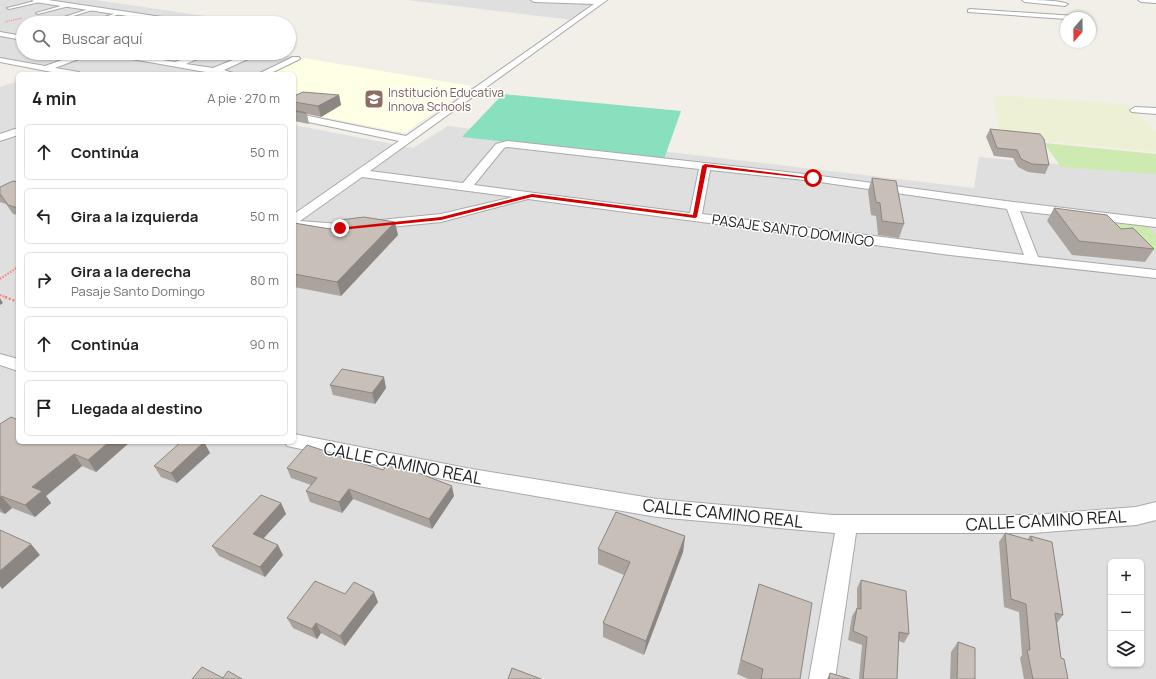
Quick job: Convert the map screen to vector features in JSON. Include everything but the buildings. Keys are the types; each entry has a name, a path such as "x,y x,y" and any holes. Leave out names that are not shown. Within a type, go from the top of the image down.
{"street":[{"path":"37,0 140,16"},
{"path":"534,0 603,1"},
{"path":"1024,0 1064,2 1072,12"},
{"path":"1142,0 1156,2"},
{"path":"296,219 603,1"},
{"path":"970,11 992,9 1060,16"},
{"path":"0,34 16,37"},
{"path":"0,60 66,72"},
{"path":"45,68 69,60"},
{"path":"151,60 219,72"},
{"path":"176,64 187,60"},
{"path":"213,71 240,60"},
{"path":"267,72 294,60"},
{"path":"1136,110 1156,111"},
{"path":"296,116 407,139"},
{"path":"0,138 16,132"},
{"path":"466,187 500,146 507,144 813,178 1014,206 1156,223"},
{"path":"695,217 705,166"},
{"name":"PASAJE SANTO DOMINGO","path":"360,173 950,251 1156,274"},
{"path":"296,225 340,228 441,218 532,196"},
{"path":"1014,206 1015,215 1032,259"},
{"path":"0,359 16,363"},
{"name":"CALLE CAMINO REAL","path":"296,441 466,476 657,508 847,524 1033,524 1136,516 1156,512"},
{"path":"822,679 847,524"}],"lane":[{"path":"9,8 37,0"},
{"path":"38,14 68,5"},
{"path":"70,16 93,9"},
{"path":"111,16 121,13"}],"path":[{"path":"30,16 38,14"},
{"path":"0,24 16,20"},
{"path":"0,279 16,268"},
{"path":"0,295 16,301"}],"shaded area":[{"path":"0,0 95,0 205,16 16,16 16,60 296,60 296,57 303,58 272,72 71,72 0,60"},
{"path":"407,0 599,0 572,20"},
{"name":"Institución Educativa Innova Schools","path":"303,58 472,86 405,133 296,111 296,72 272,72"},
{"path":"16,82 16,444 296,444 296,125 413,148 448,126 974,188 979,157 1156,173 1156,679 0,679 0,87"},
{"path":"993,95 1126,104 1156,131 1156,152 1000,137"}],"green space":[{"path":"160,60 185,60 177,63"},
{"path":"503,94 681,111 664,159 462,137"},
{"path":"1044,143 1156,154 1156,174 1061,167"},
{"path":"1111,224 1146,224 1156,234 1156,250 1131,248"}],"place":[{"name":"Institución Educativa Innova Schools","path":"374,99"}],"route":[{"path":"340,228 441,218 532,196 695,217 705,166 813,178"}]}
